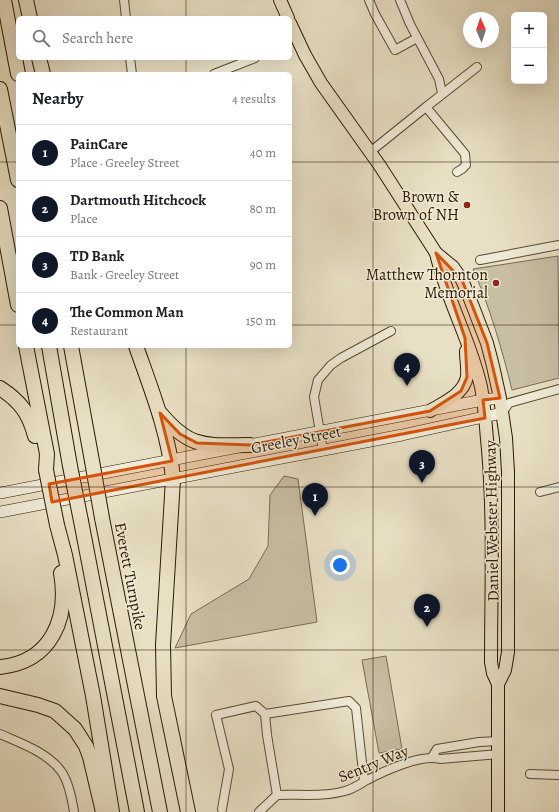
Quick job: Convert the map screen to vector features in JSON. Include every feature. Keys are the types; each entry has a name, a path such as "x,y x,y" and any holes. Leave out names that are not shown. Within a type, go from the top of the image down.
{"highway":[{"path":"4,0 18,72"},
{"path":"26,0 30,16"},
{"path":"40,60 42,72"},
{"path":"0,89 16,170"},
{"path":"0,208 16,294"},
{"path":"26,348 47,454 46,470"},
{"path":"49,348 70,466 137,812"},
{"name":"Everett Turnpike","path":"71,348 102,518 160,812"},
{"path":"137,348 160,413 172,461 173,479 163,645 164,696 188,812"},
{"path":"0,389 14,398 27,414 31,422 39,455 46,470 65,555 91,688 112,812"},
{"path":"160,413 180,434 197,443 207,445 250,445"},
{"path":"0,667 22,662 44,648 51,640 59,621 62,601 62,579 57,551 57,524"},
{"path":"0,696 38,705 55,711 75,729 86,746 90,757 104,812"}],"main road":[{"path":"280,0 287,16"},
{"name":"Daniel Webster Highway","path":"292,33 294,43 370,152 436,252 453,268 462,280 489,350 504,401 502,413 506,438 508,472 509,624 507,661 505,670 498,684"},
{"name":"Daniel Webster Highway","path":"436,252 440,269 473,358 481,388 485,418 491,489 491,662 493,673 498,684 498,812"},
{"path":"430,411 455,396 464,386 467,371 465,338"},
{"name":"Greeley Street","path":"0,493 483,400 504,401"},
{"name":"Greeley Street","path":"0,512 323,450 485,418 502,413"}],"street":[{"path":"124,0 126,16"},
{"path":"369,0 395,50 417,38"},
{"path":"400,0 417,38 439,79 442,93"},
{"path":"130,60 132,72"},
{"path":"219,72 250,60"},
{"path":"370,152 442,93 477,67"},
{"path":"426,107 465,154 466,164 457,172"},
{"path":"480,260 559,245"},
{"path":"323,450 314,397 318,380 324,372 340,358 391,331"},
{"name":"Greeley Street","path":"504,401 559,389"},
{"path":"540,492 559,486"},
{"path":"265,714 348,701 356,708 364,781"},
{"path":"222,809 229,769 216,715 256,706 265,714 277,795 259,812"},
{"path":"0,734 46,756 61,771 69,790 74,812"},
{"name":"Sentry Way","path":"432,757 437,749 479,742 498,741"},
{"name":"Sentry Way","path":"277,795 327,794 346,791 382,772 404,764 432,757 440,759 499,754"},
{"path":"530,774 559,775"}],"highlighted area":[{"path":"436,253 462,280 487,343 500,398 483,400 485,418 52,502 49,484 172,461 160,413 180,434 197,443 250,445 430,411 461,391 467,377 465,338"}],"shaded area":[{"path":"558,256 559,378 512,390 495,329 473,269"},
{"path":"284,476 298,479 317,622 175,648 191,614 249,579 268,546 270,495"},
{"path":"386,656 402,749 379,753 362,660"}],"place":[{"name":"Brown & Brown of NH","path":"467,205"},
{"name":"Matthew Thornton Memorial","path":"496,283"},
{"name":"The Common Man","path":"407,386"},
{"name":"TD Bank","path":"422,483"},
{"name":"PainCare","path":"315,516"},
{"name":"Dartmouth Hitchcock","path":"427,627"}]}
